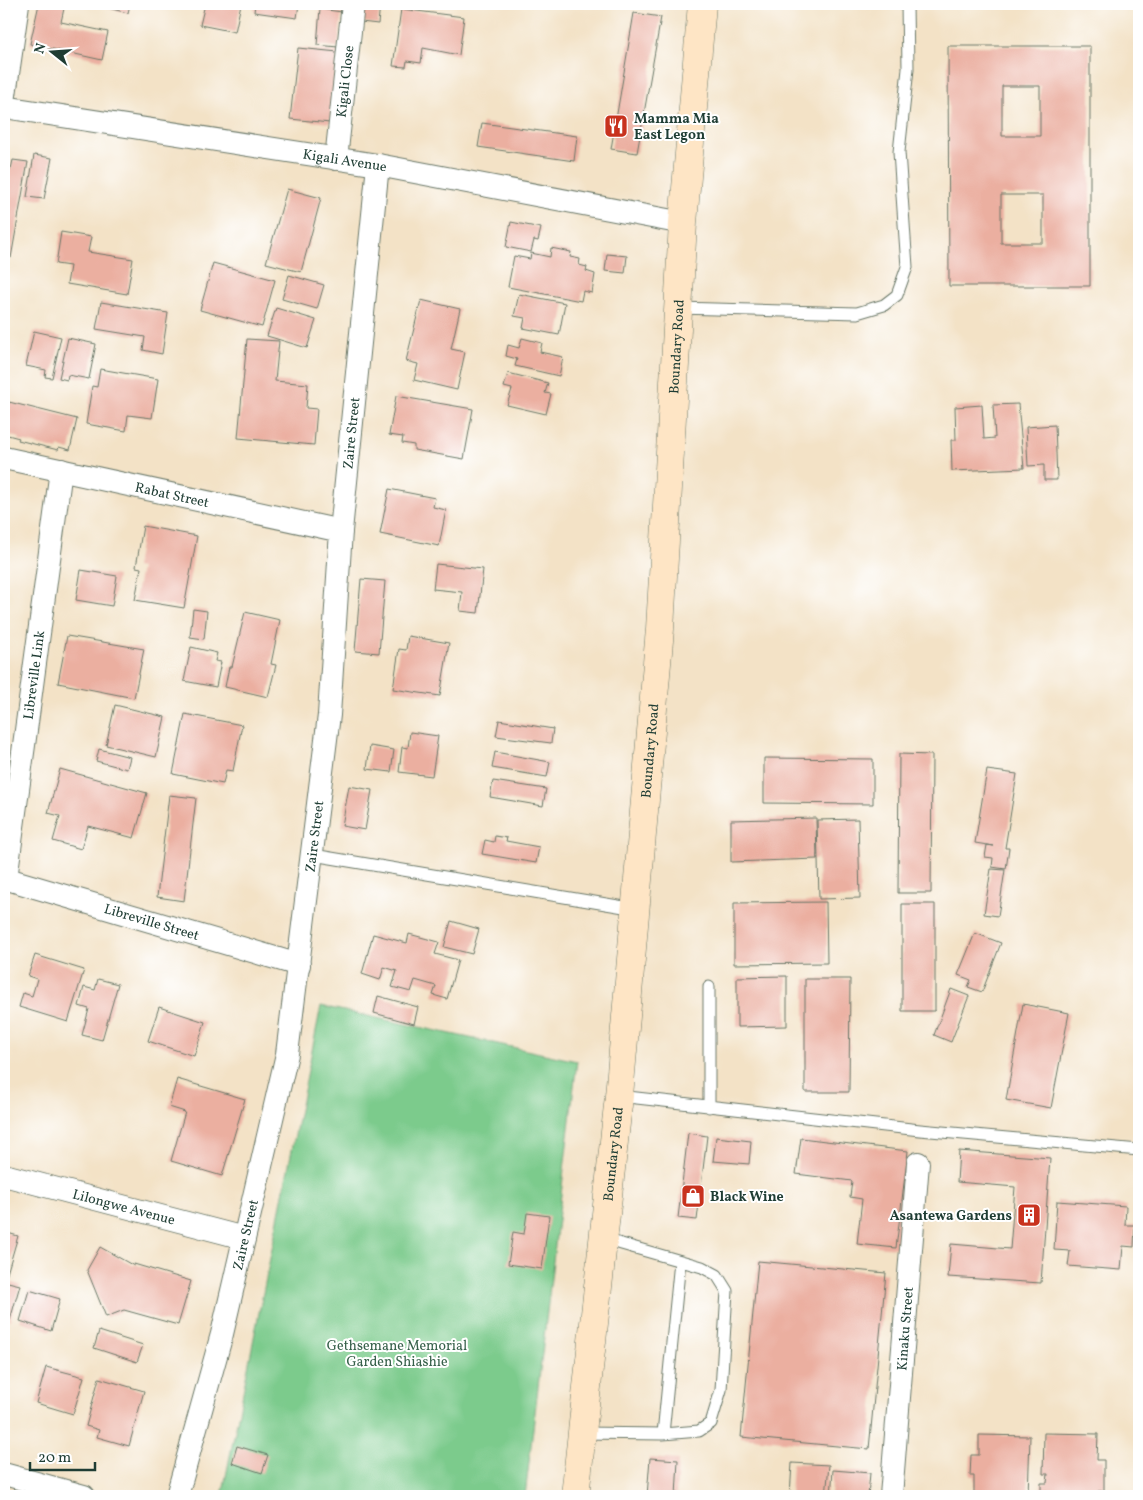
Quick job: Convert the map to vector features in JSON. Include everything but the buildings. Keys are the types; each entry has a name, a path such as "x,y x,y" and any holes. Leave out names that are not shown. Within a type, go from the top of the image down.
{"main road":[{"name":"Boundary Road","path":"575,1496 619,1096 660,629 683,223 702,4"}],"street":[{"path":"4,102 18,4"},
{"name":"Kigali Close","path":"336,159 353,4"},
{"name":"Kigali Avenue","path":"4,107 378,165 683,223"},
{"name":"Zaire Street","path":"177,1496 222,1334 287,1054 329,715 341,531 378,165"},
{"name":"Rabat Street","path":"4,458 341,531"},
{"name":"Libreville Link","path":"5,879 62,470"},
{"name":"Libreville Street","path":"5,879 299,965"},
{"name":"Kinaku Street","path":"891,1496 918,1163"},
{"name":"Lilongwe Avenue","path":"4,1175 244,1238"},
{"path":"5,1477 84,1496"}],"lane":[{"path":"678,308 856,313 884,305 897,295 907,266 899,152 908,69 908,4"},
{"path":"312,855 636,909"},
{"path":"709,987 709,1107"},
{"path":"619,1096 920,1130 1139,1150"},
{"path":"582,1432 663,1434 700,1431 710,1423 721,1390 728,1291 717,1275 702,1267 604,1239"},
{"path":"663,1434 680,1261"}],"green space":[{"name":"Gethsemane Memorial Garden Shiashie","path":"321,1006 577,1061 525,1496 222,1496"}],"place":[{"name":"Mamma Mia East Legon","path":"616,126"},
{"name":"Black Wine","path":"693,1196"},
{"name":"Asantewa Gardens","path":"1029,1215"}]}
